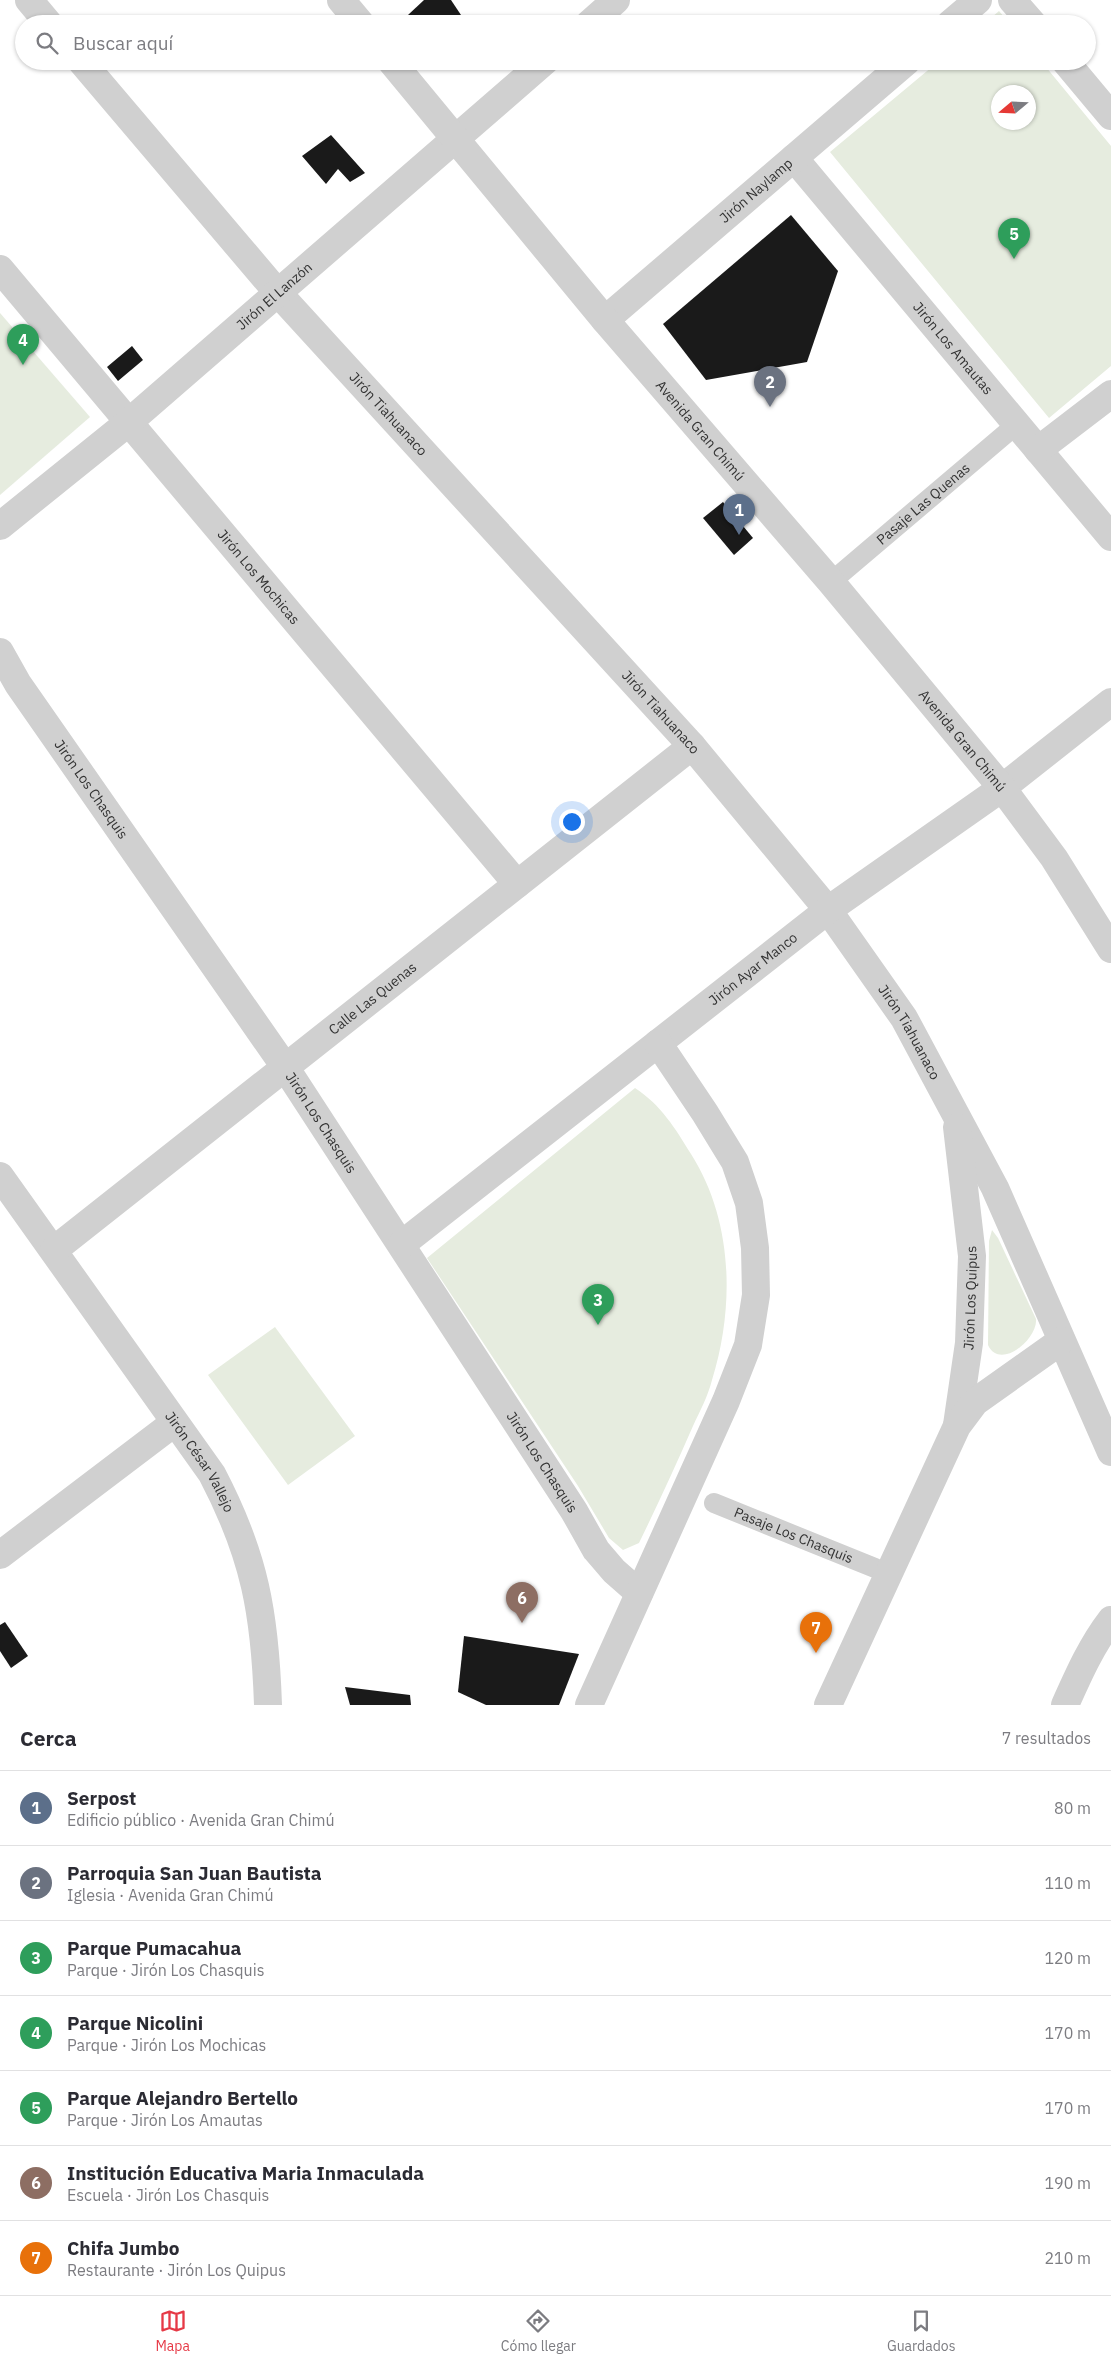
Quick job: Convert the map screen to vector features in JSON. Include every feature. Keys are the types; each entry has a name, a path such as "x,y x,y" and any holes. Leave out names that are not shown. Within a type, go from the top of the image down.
{"street":[{"path":"29,0 42,15"},
{"path":"341,0 353,15"},
{"path":"599,15 616,0"},
{"path":"960,15 978,0"},
{"path":"1012,0 1024,15"},
{"name":"Jirón Tiahuanaco","path":"89,70 278,294 692,746 828,910 904,1018 955,1111 995,1188 1111,1452"},
{"name":"Avenida Gran Chimú","path":"399,70 605,320 831,582 1002,788 1054,858 1111,949"},
{"name":"Jirón El Lanzón","path":"0,526 129,422 534,70"},
{"name":"Jirón Naylamp","path":"605,320 897,70"},
{"path":"1072,70 1111,116"},
{"name":"Jirón Los Amautas","path":"794,158 1111,537"},
{"name":"Jirón Los Mochicas","path":"0,269 518,884"},
{"path":"1038,450 1111,394"},
{"name":"Pasaje Las Quenas","path":"831,582 1017,424"},
{"name":"Jirón Los Chasquis","path":"0,652 18,684 285,1067 402,1244 574,1511 596,1550 614,1571 639,1593"},
{"name":"Jirón Ayar Manco","path":"402,1244 828,910 1002,788 1111,702"},
{"name":"Calle Las Quenas","path":"54,1250 692,746"},
{"path":"589,1705 726,1401 748,1345 756,1295 755,1248 749,1203 735,1162 658,1043"},
{"name":"Jirón Los Quipus","path":"955,1111 972,1256 969,1343 957,1426"},
{"name":"Jirón César Vallejo","path":"0,1176 212,1474 231,1510 245,1546 264,1626 268,1705"},
{"name":"Jirón Los Quipus","path":"828,1705 957,1426 975,1402 1061,1341"},
{"path":"0,1555 174,1423"},
{"name":"Pasaje Los Chasquis","path":"714,1503 875,1568"},
{"path":"1065,1705 1082,1668 1111,1620"}],"shaded area":[{"path":"999,11 1002,15 994,15"},
{"path":"928,70 1048,70 1111,146 1111,366 1049,418 830,152"},
{"path":"0,313 90,417 0,495"},
{"path":"635,1088 660,1109 667,1118 691,1154 705,1180 715,1207 722,1235 727,1293 719,1352 706,1398 639,1543 623,1550 609,1538 578,1486 427,1258"},
{"path":"992,1230 998,1238 1036,1319 1035,1327 1025,1343 1009,1353 1001,1355 994,1352 988,1345 989,1241"},
{"path":"275,1327 355,1436 288,1485 208,1375"}],"building":[{"path":"424,0 451,0 461,15 408,15"},
{"path":"331,135 365,173 350,182 338,169 326,184 302,156"},
{"path":"791,215 838,271 807,362 706,380 663,324"},
{"path":"132,346 143,360 118,381 107,367"},
{"path":"723,502 753,538 734,555 703,518"},
{"path":"5,1622 28,1656 11,1668 0,1651 0,1625"},
{"path":"464,1636 579,1654 559,1705 486,1705 458,1692"},
{"path":"345,1687 410,1695 411,1705 350,1705"}],"place":[{"name":"Parque Alejandro Bertello","path":"1014,259"},
{"name":"Parque Nicolini","path":"23,365"},
{"name":"Parroquia San Juan Bautista","path":"770,407"},
{"name":"Serpost","path":"739,535"},
{"name":"Parque Pumacahua","path":"598,1325"},
{"name":"Institución Educativa Maria Inmaculada","path":"522,1623"},
{"name":"Chifa Jumbo","path":"816,1653"}]}
